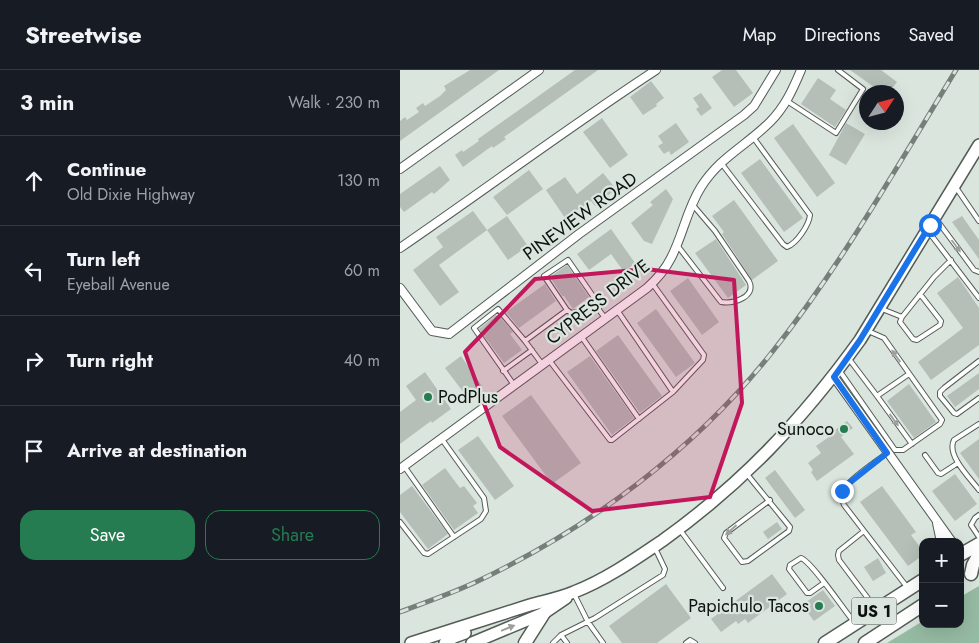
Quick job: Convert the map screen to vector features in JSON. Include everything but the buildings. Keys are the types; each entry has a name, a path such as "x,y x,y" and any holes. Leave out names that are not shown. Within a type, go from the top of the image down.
{"main road":[{"path":"964,553 979,544"},
{"path":"970,575 979,554"},
{"name":"US 1","path":"825,643 919,583"},
{"name":"US 1","path":"864,643 919,608"},
{"path":"525,643 544,614"}],"street":[{"path":"400,169 538,70"},
{"path":"400,248 567,130 656,70"},
{"name":"PINEVIEW ROAD","path":"400,288 432,331 449,334 580,234 738,120 754,106 776,70"},
{"name":"CYPRESS DRIVE","path":"402,467 652,283 663,271 677,245 692,204 701,186 720,162 753,138 771,121 787,101 801,70"},
{"path":"411,643 573,592 609,575 654,546 719,497 781,439 848,358 979,145"},
{"path":"836,373 846,394 949,538"},
{"path":"937,521 940,538"},
{"path":"472,643 544,614 573,592"},
{"path":"445,643 454,636 501,618 516,610"}],"lane":[{"path":"787,101 836,133 862,90 838,70"},
{"path":"720,162 783,244 787,246 792,245 809,222 810,216 753,138"},
{"path":"955,184 979,221"},
{"path":"677,245 721,302 727,303 740,300 750,292 752,285 750,280 715,230 692,204"},
{"path":"934,218 974,270 979,272"},
{"path":"927,230 979,298"},
{"path":"594,303 571,313 544,276 568,260 595,299 594,303 605,318"},
{"path":"920,294 941,321 940,325 917,340 913,339 900,322 902,317 920,294 934,277 951,260"},
{"path":"514,385 474,328 498,309 532,350 546,362 610,440 612,440 673,392 696,370 703,360 704,355 652,283"},
{"path":"880,308 902,317"},
{"path":"525,341 567,310"},
{"path":"617,310 673,392"},
{"path":"836,373 895,450 903,450 940,424 942,420 884,338 866,331"},
{"path":"581,336 639,420"},
{"path":"503,370 532,350"},
{"path":"848,358 912,444"},
{"path":"979,361 944,388 940,392 940,396 957,414 979,398"},
{"path":"877,396 909,374"},
{"path":"979,424 954,440 952,444 958,463 979,490"},
{"path":"400,522 424,553 428,554 481,519 486,512 484,498 441,438"},
{"path":"887,453 848,484 842,491 841,498 844,505 909,589"},
{"path":"924,455 938,473 941,474 958,463"},
{"path":"402,467 454,537"},
{"path":"746,473 770,500 790,527 789,531 748,562 742,562 724,538 726,533 770,500"},
{"path":"979,515 971,525 979,537"},
{"path":"679,528 724,588"},
{"path":"864,531 839,551 838,555 839,560 876,610"},
{"path":"553,643 562,635 588,622 664,575 665,569 654,546"},
{"path":"824,583 810,593 807,593 789,569 790,566 801,558 806,560 824,583 855,624"},
{"path":"573,592 588,622 603,643"},
{"path":"562,635 567,643"},
{"path":"686,643 690,640 695,643"}],"highlighted area":[{"path":"646,269 734,280 742,403 710,497 592,511 500,447 465,352 535,279"}],"green space":[{"path":"979,586 979,643 887,643 919,623 919,628 964,628 964,595"}],"railway":[{"path":"400,612 478,581 520,560 561,536 639,483 710,421 743,387 773,351 823,284 869,214 956,70"}],"place":[{"name":"PodPlus","path":"428,397"},
{"name":"Sunoco","path":"844,429"},
{"name":"Papichulo Tacos","path":"819,606"}],"route":[{"path":"842,491 887,453 834,377 860,340 930,225"}]}
